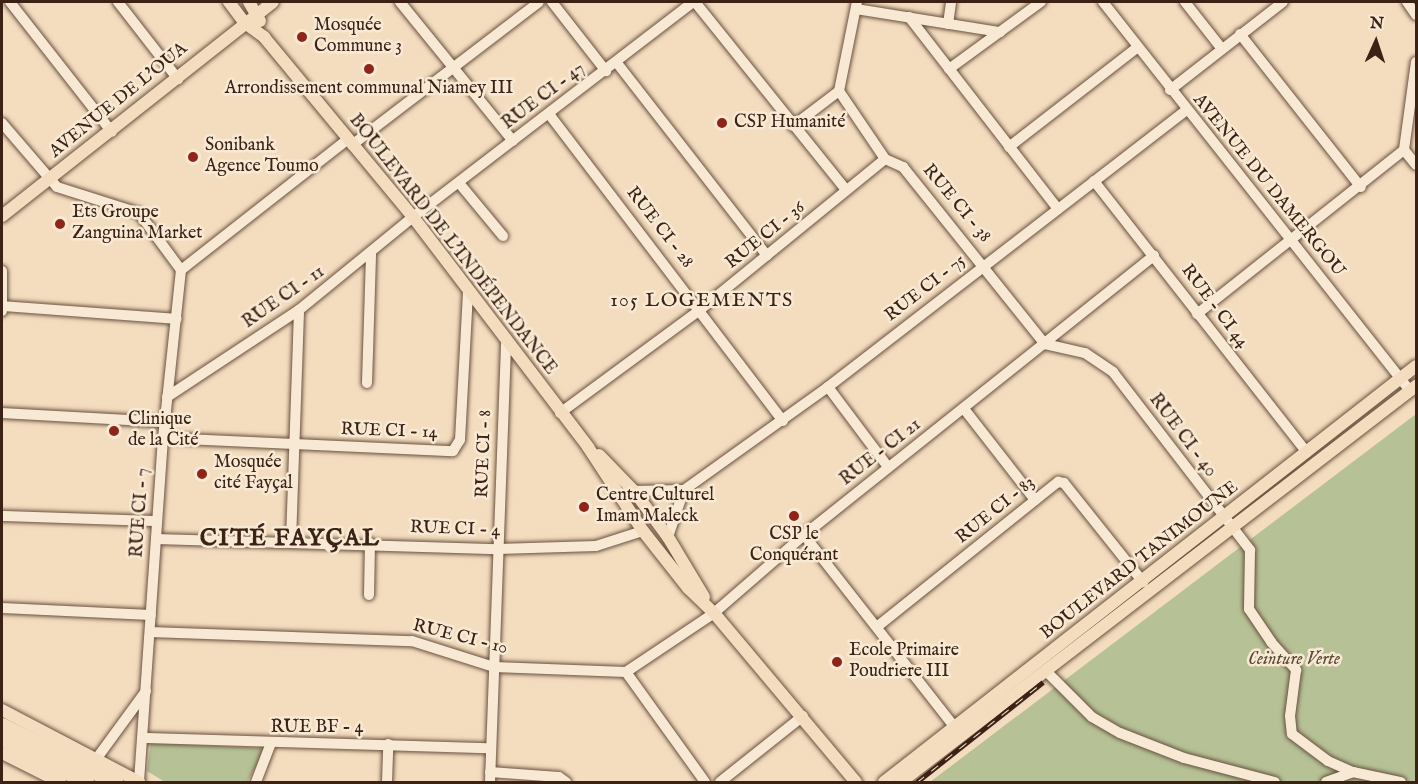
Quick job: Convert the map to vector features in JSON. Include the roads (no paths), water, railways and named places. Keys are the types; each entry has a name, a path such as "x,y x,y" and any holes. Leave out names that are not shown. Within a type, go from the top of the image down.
{"highway":[{"path":"2,725 115,783"},
{"path":"2,738 86,783"}],"main road":[{"name":"BOULEVARD DE L'INDÉPENDANCE","path":"229,2 245,23 264,37 413,217 506,343 588,447 643,531 688,588 714,613 803,716 856,783"},
{"name":"BOULEVARD DE L'INDÉPENDANCE","path":"249,2 258,14 264,37"},
{"name":"AVENUE DE L'OUA","path":"2,216 112,132 273,2"},
{"name":"BOULEVARD TANIMOUNE","path":"901,783 1046,671 1228,524 1307,453 1416,366"},
{"name":"BOULEVARD TANIMOUNE","path":"884,783 954,726 1143,582 1228,524 1413,388"},
{"name":"BOULEVARD DE L'INDÉPENDANCE","path":"588,447 634,491 668,537 714,613"},
{"path":"2,710 97,758 139,783"},
{"path":"2,753 60,783"}],"street":[{"path":"10,2 112,132"},
{"path":"118,2 177,78"},
{"path":"400,2 513,141"},
{"path":"2,123 49,181 79,196 139,213 181,270 539,2"},
{"path":"552,2 606,71"},
{"path":"694,2 846,190"},
{"name":"RUE CI - 47","path":"413,217 694,2"},
{"path":"948,24 951,2"},
{"path":"950,69 1041,2"},
{"name":"AVENUE DU DAMERGOU","path":"1102,2 1400,379 1413,388"},
{"path":"1185,2 1222,49"},
{"path":"1170,90 1283,2"},
{"path":"1407,2 1416,15"},
{"path":"793,126 839,91 856,5 909,17 1000,32"},
{"path":"909,17 1058,209"},
{"path":"1240,34 1361,187"},
{"path":"1009,147 1138,47"},
{"path":"1197,315 1361,187 1404,150 1416,62"},
{"path":"617,63 768,256"},
{"name":"RUE CI - 38","path":"839,91 885,159 903,167 985,264 1045,344"},
{"name":"RUE CI - 75","path":"684,490 783,421 1186,111"},
{"name":"RUE CI - 28","path":"549,114 701,309 783,421"},
{"path":"1404,150 1416,165"},
{"name":"RUE CI - 36","path":"560,413 701,309 885,159"},
{"name":"RUE - CI 44","path":"1094,182 1307,453"},
{"path":"459,183 503,236"},
{"name":"RUE CI - 11","path":"167,397 299,310 371,254 413,217"},
{"path":"367,383 371,254"},
{"name":"RUE - CI 21","path":"626,672 714,613 804,535 888,467 965,410 1154,256"},
{"name":"RUE CI - 7","path":"139,783 144,738 164,422 181,270"},
{"path":"2,271 2,311"},
{"name":"RUE CI - 14","path":"163,438 453,451 458,447 468,292"},
{"path":"2,306 177,319"},
{"path":"291,541 299,310"},
{"name":"RUE CI - 8","path":"490,777 506,343"},
{"name":"RUE CI - 40","path":"1045,344 1085,353 1113,372 1250,550 1249,609 1296,670 1290,716 1292,734 1328,761 1353,772 1401,783"},
{"path":"828,387 888,467"},
{"path":"965,410 1035,500"},
{"path":"2,413 164,422"},
{"name":"RUE CI - 83","path":"878,626 1058,482 1064,483 1143,582"},
{"path":"634,491 684,490 668,537"},
{"path":"2,516 156,521"},
{"name":"RUE CI - 4","path":"156,539 370,543 498,549 596,546 643,531"},
{"path":"804,535 878,626 954,726"},
{"path":"369,595 370,543"},
{"path":"2,608 151,615"},
{"name":"RUE CI - 10","path":"150,632 412,640 494,667 626,672"},
{"path":"1046,671 1092,717 1120,733 1185,758 1275,783"},
{"path":"626,672 705,783"},
{"path":"97,758 147,689"},
{"path":"720,783 803,716"},
{"name":"RUE BF - 4","path":"144,738 270,745 388,744 491,748"},
{"path":"387,783 388,744"},
{"path":"256,783 270,745"},
{"path":"265,783 270,745"},
{"path":"1326,783 1344,780 1353,772"},
{"path":"490,777 559,777 566,783"}],"railway":[{"path":"917,782 1043,682"}],"place":[{"name":"Mosquée Commune 3","path":"302,37"},
{"name":"Arrondissement communal Niamey III","path":"369,69"},
{"name":"CSP Humanité","path":"722,123"},
{"name":"Sonibank Agence Toumo","path":"193,157"},
{"name":"Ets Groupe Zanguina Market","path":"60,224"},
{"name":"Clinique de la Cité","path":"114,431"},
{"name":"Mosquée cité Fayçal","path":"202,474"},
{"name":"Centre Culturel Imam Maleck","path":"584,507"},
{"name":"CSP le Conquérant","path":"794,516"},
{"name":"Ecole Primaire Poudriere III","path":"837,662"}],"district":[{"name":"105 LOGEMENTS","path":"702,300"},
{"name":"CITÉ FAYÇAL","path":"290,539"}],"park label":[{"name":"Ceinture Verte","path":"1294,660"}]}
